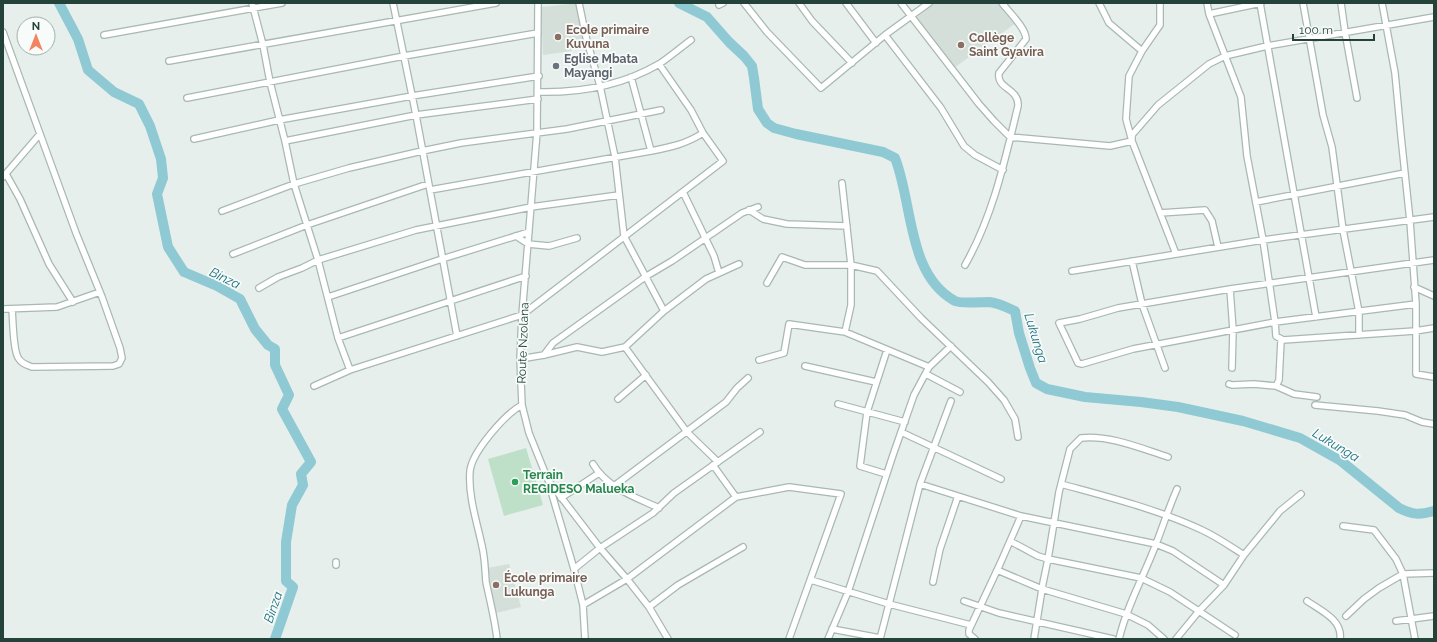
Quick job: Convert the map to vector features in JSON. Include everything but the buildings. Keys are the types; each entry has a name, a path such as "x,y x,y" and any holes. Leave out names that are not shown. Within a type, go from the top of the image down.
{"street":[{"path":"104,35 252,5 282,3"},
{"path":"393,3 416,115 457,336"},
{"path":"169,61 496,3"},
{"name":"Route Nzolana","path":"538,3 539,76 537,132 522,315 520,359 522,405 529,433 548,480 600,548 649,607 668,639"},
{"path":"580,3 586,37 600,86 615,158 624,236 664,311"},
{"path":"744,3 768,32 821,88 885,35 929,3"},
{"path":"799,3 812,21 852,63"},
{"path":"846,3 876,43"},
{"path":"901,3 979,104 1010,137 1110,146 1132,141"},
{"path":"965,265 986,221 1003,170 1018,100 1016,95 998,78 999,73 1026,39 1026,35 1002,3"},
{"path":"1099,3 1109,23 1142,51"},
{"path":"1160,3 1160,25 1142,51 1129,76 1126,119 1132,141 1176,254"},
{"path":"1207,3 1209,14 1241,98 1247,156 1270,284 1275,333 1278,338 1281,340 1415,331 1434,328"},
{"path":"1209,14 1245,4 1261,3 1267,46 1316,316"},
{"path":"1304,3 1323,115 1332,147 1344,230 1359,312 1359,335"},
{"path":"1341,3 1358,98"},
{"path":"1382,3 1395,73 1410,221 1416,304 1416,374 1434,377"},
{"path":"252,5 263,45 270,82 294,184 308,225 338,338 350,370"},
{"path":"1132,141 1132,135 1158,105 1209,64 1225,56 1267,46 1434,17"},
{"path":"3,32 76,233 100,292 120,348 122,358 119,364 113,366 32,367 25,365 18,359 16,352 12,309"},
{"path":"188,98 404,56 538,33"},
{"path":"885,35 941,108 964,146 975,155 1003,170"},
{"path":"285,141 416,115 570,92 600,86 631,77 659,64 691,40"},
{"path":"314,386 350,370 522,315 723,161 703,133 691,110 659,64"},
{"path":"194,139 279,120 412,96 539,76"},
{"path":"631,77 651,151"},
{"path":"222,211 294,184 349,168 422,151 607,121 661,110"},
{"path":"233,254 308,225 429,187 651,151 683,144 691,141 703,133"},
{"path":"40,134 5,175 20,199 49,264 73,302"},
{"path":"1256,202 1405,173"},
{"path":"842,183 851,265 851,305 845,332"},
{"path":"683,192 714,256 719,273"},
{"path":"259,288 278,277 318,260 383,239 436,225 532,207 619,194"},
{"path":"544,355 553,343 646,277 706,239 742,213 758,207"},
{"path":"749,210 763,219 787,224 847,226"},
{"path":"1160,213 1205,210 1212,221 1218,248"},
{"path":"1072,271 1263,240 1434,217"},
{"path":"328,297 442,258 529,232"},
{"path":"516,236 528,244 549,246 577,238"},
{"path":"767,283 782,258 805,265 851,265 877,271 921,318 988,382 1004,400 1015,419 1018,437"},
{"path":"1416,304 1275,322 1133,349 1082,364 1078,363 1059,322 1080,319 1118,308 1230,289 1434,260"},
{"path":"1132,262 1142,304 1165,368"},
{"path":"520,359 577,347 602,352 626,348 664,311 706,279 739,264"},
{"path":"338,338 526,276"},
{"path":"1414,287 1434,296"},
{"path":"1230,289 1233,330 1232,368"},
{"path":"3,309 57,307 100,292"},
{"path":"758,360 784,353 789,324 845,332 929,367"},
{"path":"1276,386 1279,380 1281,340"},
{"path":"828,639 848,592 886,474 914,395 929,367 951,346"},
{"path":"626,348 687,432 715,464 736,497"},
{"path":"886,474 860,466 867,412 887,350"},
{"path":"806,366 876,382"},
{"path":"926,374 960,392"},
{"path":"618,399 646,375"},
{"path":"614,486 726,402 748,378"},
{"path":"1229,384 1276,386 1294,394 1317,397"},
{"path":"832,629 880,638 920,484 951,401"},
{"path":"838,404 905,422"},
{"path":"497,639 494,617 486,582 483,548 471,493 470,471 478,450 508,415 522,405"},
{"path":"1315,406 1378,411 1405,415 1422,422 1434,424"},
{"path":"574,569 600,548 659,508 674,493 760,432"},
{"path":"901,432 1001,479"},
{"path":"1034,639 1061,484 1070,450 1081,438 1092,436 1107,438 1168,457"},
{"path":"593,464 598,473 614,486 659,508"},
{"path":"561,498 598,473"},
{"path":"548,480 583,605 585,639"},
{"path":"920,484 1021,516 1156,544 1173,551 1224,585"},
{"path":"1061,484 1126,502 1166,516 1202,530 1244,555"},
{"path":"583,605 627,579 736,497 789,487 841,494 789,639"},
{"path":"1119,639 1126,614 1156,544 1177,489"},
{"path":"1176,639 1199,610 1224,585 1244,555 1280,511 1301,494"},
{"path":"933,582 940,549 958,496"},
{"path":"975,639 969,634 969,630 1021,516"},
{"path":"1344,526 1374,530 1396,559 1402,574 1415,639"},
{"path":"1010,542 1038,556 1048,559 1141,578 1170,592 1235,635"},
{"path":"649,607 678,585 743,547"},
{"path":"997,570 1042,588 1126,614 1148,626 1164,639"},
{"path":"1346,616 1369,595 1402,574 1434,573"},
{"path":"811,580 889,604 971,625"},
{"path":"964,600 999,614 1037,621 1113,639"},
{"path":"1307,601 1336,622 1341,635 1340,639"},
{"path":"1396,621 1434,616"}],"shaded area":[{"path":"579,3 585,42 571,44 572,51 543,55 541,7"},
{"name":"Collège Saint Gyavira","path":"935,3 1000,3 1016,23 954,68 916,18"},
{"path":"509,564 521,607 496,613 487,568"}],"green space":[{"name":"Terrain REGIDESO Malueka","path":"526,448 543,505 504,516 488,459"}],"waterway":[{"name":"Binza","path":"59,3 78,39 88,70 114,92 139,104 150,126 161,159 163,178 157,194 168,247 184,272 217,286 240,299 255,329 268,345 275,349 275,365 289,395 282,409 311,462 301,474 303,485 292,505 286,542 286,581 293,587 275,639"},
{"name":"Lukunga","path":"679,3 707,17 752,66 758,109 767,123 774,128 883,152 895,158 901,176 914,237 928,274 939,289 955,301 967,303 989,302 1002,305 1015,311 1019,333 1036,383 1047,389 1085,397 1178,407 1243,421 1300,438 1341,461 1399,508 1416,514 1434,511"}],"place":[{"name":"Ecole primaire Kuvuna","path":"558,37"},
{"name":"Collège Saint Gyavira","path":"961,45"},
{"name":"Eglise Mbata Mayangi","path":"556,66"},
{"name":"Terrain REGIDESO Malueka","path":"515,482"},
{"name":"École primaire Lukunga","path":"496,585"}]}
